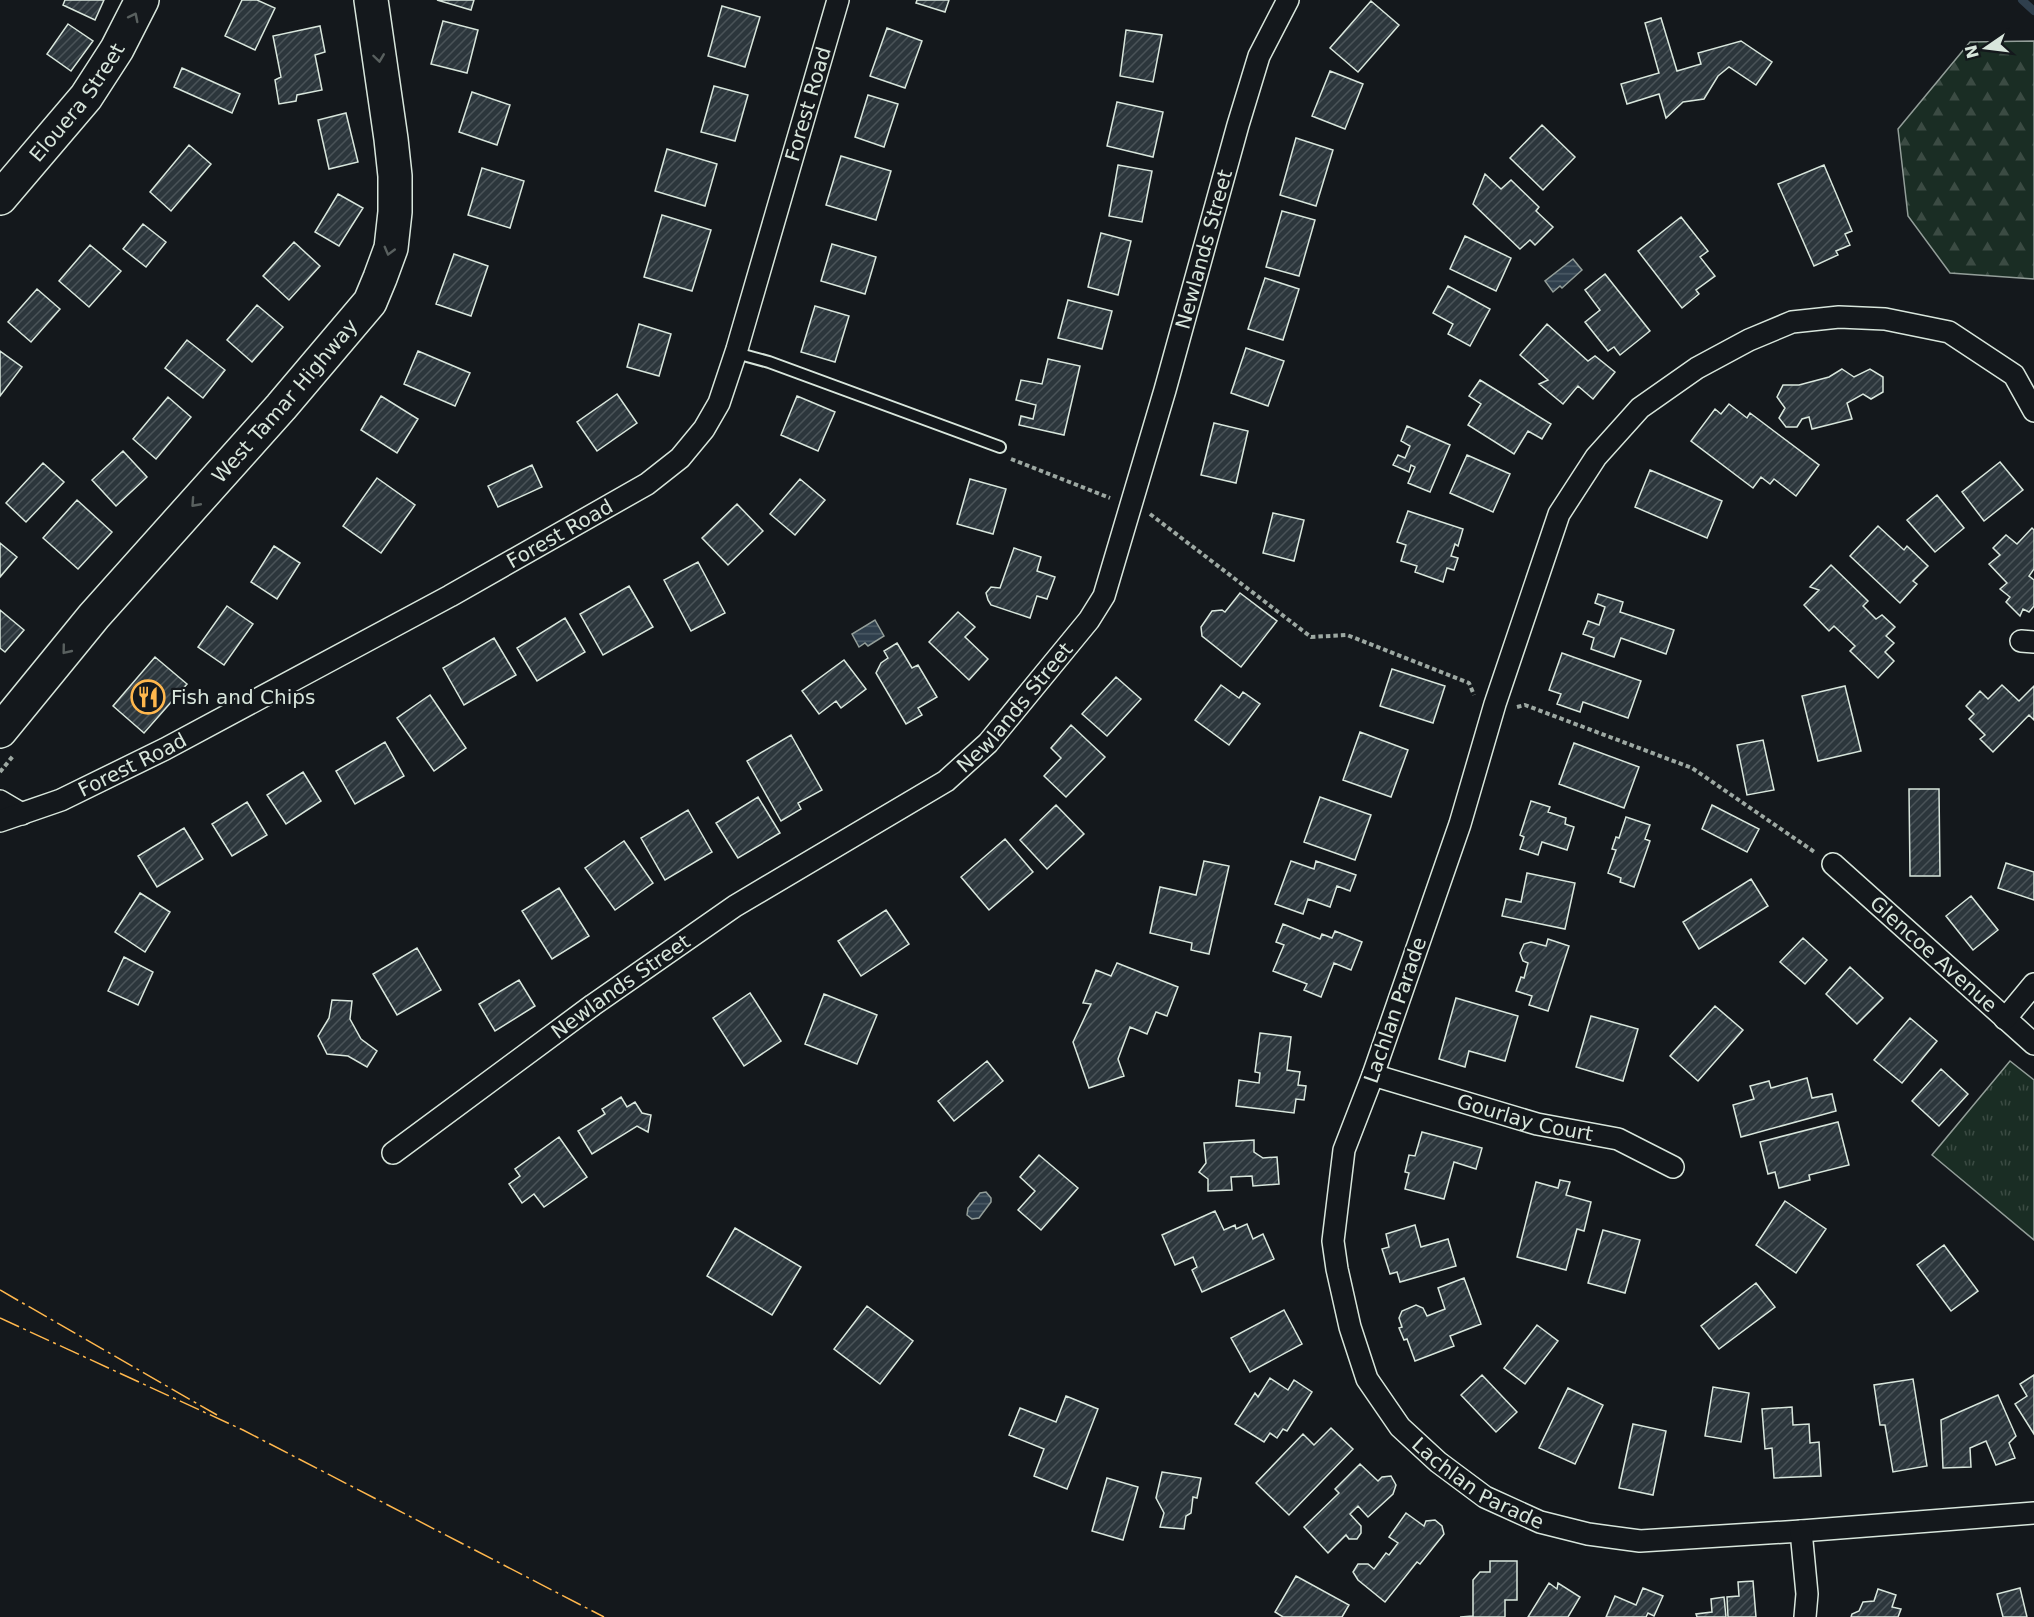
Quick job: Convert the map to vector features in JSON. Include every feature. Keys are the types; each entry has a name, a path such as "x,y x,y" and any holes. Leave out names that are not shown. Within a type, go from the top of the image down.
{"highway":[{"name":"Elouera Street","path":"0,198 86,98 117,49 142,0"},
{"name":"West Tamar Highway","path":"0,731 94,616 281,407 370,302 391,248 395,212 395,176 391,139 371,0"}],"street":[{"name":"Forest Road","path":"0,821 61,800 165,749 450,596 646,484 680,458 704,429 719,403 736,353 838,0"},
{"name":"Newlands Street","path":"393,1153 593,1005 735,906 946,781 988,743 1089,620 1104,596 1140,508 1165,390 1256,66 1288,0"},
{"name":"Lachlan Parade","path":"2034,411 2014,375 1948,332 1885,319 1839,316 1792,322 1749,340 1697,368 1640,408 1596,457 1559,514 1495,704 1460,824 1373,1075 1344,1150 1333,1241 1350,1328 1367,1379 1400,1427 1438,1462 1485,1497 1540,1522 1588,1534 1640,1540 1801,1531 2034,1513"},
{"path":"0,801 22,814"},
{"name":"Glencoe Avenue","path":"1833,864 2034,1044"},
{"path":"2005,1019 2034,984"},
{"name":"Gourlay Court","path":"1373,1075 1538,1124 1618,1139 1673,1167"},
{"path":"1801,1531 1808,1594 1805,1617"}],"lane":[{"path":"736,353 769,362 1000,447"}],"path":[{"path":"1000,447 998,453 1140,508 1185,539 1311,637 1347,635 1468,682 1477,701 1495,704 1507,710 1525,705 1692,768 1833,864"}],"green space":[{"path":"2034,41 2034,279 1950,273 1908,216 1898,129 1970,42"},
{"path":"2010,1061 2034,1080 2034,1240 1932,1155"}],"water":[{"path":"1573,259 1582,270 1562,288 1560,286 1553,292 1545,281"},
{"path":"875,620 884,636 868,646 865,643 859,647 852,634"},
{"path":"986,1192 991,1202 979,1218 972,1219 967,1215 968,1208 980,1193"}],"building":[{"path":"65,0 104,0 95,20 63,5"},
{"path":"242,0 257,0 275,8 255,50 225,36"},
{"path":"437,0 474,0 471,10"},
{"path":"917,0 949,0 945,12 916,3"},
{"path":"1371,1 1399,25 1358,72 1330,48"},
{"path":"722,6 760,17 745,67 708,56"},
{"path":"1661,18 1677,71 1701,64 1698,53 1741,41 1772,62 1756,85 1729,67 1718,76 1704,99 1683,102 1666,118 1659,94 1627,104 1621,84 1659,73 1645,23"},
{"path":"443,21 478,30 467,73 431,64"},
{"path":"68,24 93,41 71,71 47,54"},
{"path":"320,26 325,52 315,55 322,90 297,95 296,101 279,104 275,80 281,77 273,36"},
{"path":"887,28 922,41 905,88 870,76"},
{"path":"1126,30 1162,35 1153,82 1120,76"},
{"path":"182,68 240,94 232,113 174,87"},
{"path":"1330,71 1363,84 1345,129 1312,116"},
{"path":"714,86 748,95 735,141 701,132"},
{"path":"472,92 510,105 497,145 459,132"},
{"path":"868,95 898,104 884,147 855,137"},
{"path":"1117,102 1163,112 1153,157 1107,146"},
{"path":"346,113 358,162 329,169 318,120"},
{"path":"1542,125 1575,157 1543,190 1510,158"},
{"path":"1296,138 1333,150 1316,206 1280,195"},
{"path":"189,145 211,164 171,211 150,192"},
{"path":"667,149 717,164 705,206 655,191"},
{"path":"841,156 891,171 876,220 826,205"},
{"path":"1118,165 1152,171 1142,222 1109,216"},
{"path":"1824,165 1852,231 1845,234 1850,245 1836,251 1838,255 1814,266 1778,184"},
{"path":"482,168 524,181 510,228 468,215"},
{"path":"1485,174 1501,189 1511,180 1539,207 1536,211 1553,227 1535,245 1530,240 1520,249 1473,204"},
{"path":"338,194 363,208 339,246 315,232"},
{"path":"1282,211 1315,220 1299,276 1266,267"},
{"path":"662,215 711,230 692,291 644,277"},
{"path":"1681,217 1708,251 1700,257 1715,276 1696,290 1699,294 1682,308 1638,251"},
{"path":"143,224 166,242 146,267 123,249"},
{"path":"1101,233 1131,241 1118,295 1088,287"},
{"path":"1465,236 1511,258 1496,291 1450,269"},
{"path":"294,242 320,266 289,300 263,276"},
{"path":"832,244 876,257 865,294 821,281"},
{"path":"90,245 121,271 89,307 59,281"},
{"path":"454,254 488,266 471,316 436,304"},
{"path":"1605,274 1650,331 1620,355 1614,347 1608,351 1585,322 1600,310 1585,290"},
{"path":"1265,278 1299,289 1283,340 1248,329"},
{"path":"1448,286 1490,309 1470,346 1448,334 1453,324 1433,313"},
{"path":"37,289 60,309 31,342 8,322"},
{"path":"1068,300 1112,311 1102,349 1058,338"},
{"path":"257,305 283,327 252,362 227,340"},
{"path":"815,306 849,316 835,362 801,352"},
{"path":"639,324 671,334 659,376 627,367"},
{"path":"1547,324 1588,361 1595,356 1615,372 1593,399 1578,386 1563,404 1539,384 1548,380 1520,355"},
{"path":"187,340 225,370 203,398 165,368"},
{"path":"1246,348 1284,361 1268,406 1231,393"},
{"path":"0,351 22,367 0,396"},
{"path":"418,351 470,373 455,406 404,384"},
{"path":"1048,359 1080,366 1064,435 1019,425 1021,416 1033,419 1036,405 1016,400 1021,380 1042,384"},
{"path":"1842,369 1854,377 1870,369 1883,377 1883,392 1871,399 1863,394 1847,403 1852,419 1812,429 1809,417 1802,419 1797,427 1786,427 1779,418 1785,408 1777,397 1783,385 1799,385 1829,377"},
{"path":"1480,380 1551,424 1542,439 1528,431 1514,454 1468,425 1481,404 1469,396"},
{"path":"617,394 637,423 597,451 577,422"},
{"path":"381,396 418,419 397,453 361,430"},
{"path":"797,396 835,412 818,451 781,435"},
{"path":"168,397 191,417 156,459 133,439"},
{"path":"1729,404 1747,418 1750,413 1819,465 1796,496 1774,479 1770,484 1761,477 1753,488 1691,441 1715,409 1721,414"},
{"path":"1214,423 1248,431 1236,483 1201,475"},
{"path":"1407,426 1450,445 1430,492 1408,483 1415,467 1411,465 1409,472 1393,465 1398,455 1405,458 1410,446 1401,441"},
{"path":"123,451 147,477 116,506 92,480"},
{"path":"1467,455 1510,474 1493,512 1450,493"},
{"path":"2000,462 2023,490 1984,521 1962,492"},
{"path":"43,463 64,482 26,522 6,503"},
{"path":"532,465 542,487 498,507 488,486"},
{"path":"1650,470 1722,501 1707,538 1635,507"},
{"path":"377,478 415,505 381,553 343,526"},
{"path":"800,479 825,500 795,535 770,514"},
{"path":"970,479 1006,489 993,534 957,524"},
{"path":"1937,495 1964,528 1935,552 1907,520"},
{"path":"77,500 112,532 78,569 43,538"},
{"path":"737,504 763,531 728,565 702,538"},
{"path":"1408,511 1463,529 1458,546 1455,544 1451,556 1458,558 1454,570 1447,568 1443,582 1415,572 1417,566 1401,561 1406,545 1397,542"},
{"path":"1273,513 1304,520 1294,561 1263,553"},
{"path":"1878,526 1904,550 1907,546 1928,566 1913,581 1917,584 1900,603 1850,556"},
{"path":"2032,528 2034,530 2034,569 2029,576 2034,580 2034,606 2029,612 2023,609 2020,616 2006,602 2010,597 2000,589 2007,583 1989,564 2000,555 1993,548 2006,535 2017,544"},
{"path":"0,543 17,557 0,577"},
{"path":"274,546 300,563 277,599 251,582"},
{"path":"1014,548 1041,557 1037,571 1055,577 1047,599 1037,596 1030,618 991,605 986,593 991,587 1000,588"},
{"path":"698,562 725,613 691,631 664,580"},
{"path":"1831,565 1868,601 1863,606 1876,619 1882,615 1895,627 1886,636 1894,643 1885,652 1894,661 1878,678 1850,651 1855,646 1834,626 1829,631 1804,605 1819,590 1810,587"},
{"path":"629,586 653,627 603,655 580,614"},
{"path":"1240,593 1277,621 1241,667 1202,636 1201,627 1212,611 1225,612"},
{"path":"1598,594 1623,602 1620,612 1674,630 1666,654 1621,638 1614,657 1591,649 1594,638 1583,634 1588,621 1599,625 1605,607 1595,603"},
{"path":"227,606 253,624 224,665 198,647"},
{"path":"0,610 24,630 5,652 0,648"},
{"path":"958,612 975,627 965,637 988,659 969,680 929,642"},
{"path":"565,618 585,652 537,681 517,648"},
{"path":"494,638 516,675 464,705 443,668"},
{"path":"897,643 912,668 918,665 937,697 918,708 922,715 906,724 876,673 881,663 888,658 884,651"},
{"path":"1562,653 1641,681 1628,718 1583,702 1580,712 1557,704 1561,694 1549,690"},
{"path":"155,657 187,684 144,733 113,706"},
{"path":"844,660 866,689 841,708 836,701 819,714 802,691"},
{"path":"1392,669 1445,686 1433,723 1380,706"},
{"path":"1116,677 1141,699 1107,736 1082,714"},
{"path":"1221,685 1239,698 1243,692 1260,704 1229,745 1195,720"},
{"path":"2002,685 2019,701 2034,686 2034,720 2029,715 1993,752 1980,739 1985,735 1969,719 1974,714 1966,706 1980,691 1988,699"},
{"path":"1845,686 1861,751 1818,761 1802,696"},
{"path":"430,695 466,748 434,771 397,718"},
{"path":"1071,725 1105,757 1066,797 1044,776 1061,758 1051,748"},
{"path":"1360,732 1408,750 1391,797 1343,780"},
{"path":"791,735 822,790 798,803 801,809 781,821 747,761"},
{"path":"1763,740 1774,790 1747,795 1737,745"},
{"path":"385,742 404,776 355,804 336,771"},
{"path":"1574,743 1639,767 1624,808 1559,784"},
{"path":"303,772 321,801 286,824 267,795"},
{"path":"1909,789 1939,789 1940,876 1910,876"},
{"path":"758,797 780,833 738,858 716,823"},
{"path":"1320,797 1371,815 1355,860 1304,842"},
{"path":"1531,801 1550,807 1548,812 1566,818 1565,824 1574,827 1567,850 1542,842 1538,855 1520,849 1524,837 1520,835"},
{"path":"247,802 267,835 232,856 212,824"},
{"path":"1056,805 1084,834 1047,869 1020,840"},
{"path":"1712,805 1759,829 1747,852 1702,829"},
{"path":"688,810 712,852 665,880 641,838"},
{"path":"1626,817 1650,825 1645,839 1650,841 1634,887 1620,882 1621,878 1608,873 1616,850 1612,849 1616,837 1619,838"},
{"path":"184,828 203,859 157,887 138,856"},
{"path":"1005,839 1033,872 989,910 961,877"},
{"path":"624,841 653,883 615,910 585,868"},
{"path":"1204,861 1229,866 1209,954 1191,950 1192,943 1150,933 1160,887 1196,895"},
{"path":"1291,861 1314,869 1316,861 1356,875 1350,891 1337,886 1330,907 1308,899 1303,914 1275,904"},
{"path":"2006,863 2034,872 2034,900 1998,888"},
{"path":"1527,873 1575,883 1565,929 1502,916 1506,899 1521,902"},
{"path":"1751,879 1768,906 1699,949 1683,922"},
{"path":"559,888 589,936 552,959 522,911"},
{"path":"140,893 170,912 145,952 115,932"},
{"path":"1971,896 1998,930 1973,950 1946,916"},
{"path":"886,910 909,944 861,976 838,941"},
{"path":"1283,924 1320,939 1322,934 1332,938 1335,931 1362,942 1351,970 1334,963 1321,997 1304,990 1307,984 1273,971 1284,945 1276,942"},
{"path":"1803,938 1827,960 1805,984 1780,962"},
{"path":"1548,939 1569,946 1548,1011 1529,1005 1532,996 1516,991 1521,977 1524,978 1528,963 1523,961 1520,953 1524,944 1531,942 1546,946"},
{"path":"417,948 441,990 397,1015 373,974"},
{"path":"124,957 153,972 138,1005 108,991"},
{"path":"1117,963 1178,987 1167,1016 1156,1012 1147,1034 1130,1027 1118,1059 1124,1076 1089,1088 1073,1042 1091,1004 1083,1003 1096,970 1111,976"},
{"path":"1850,967 1883,998 1857,1024 1826,994"},
{"path":"519,980 535,1006 495,1031 479,1004"},
{"path":"750,993 781,1041 744,1066 713,1018"},
{"path":"824,994 877,1015 857,1064 805,1044"},
{"path":"1456,998 1518,1016 1505,1061 1469,1051 1465,1067 1439,1059"},
{"path":"332,1000 352,1001 350,1019 361,1039 377,1051 367,1067 348,1056 327,1054 318,1036 329,1018"},
{"path":"1715,1006 1743,1030 1698,1081 1670,1056"},
{"path":"1591,1016 1638,1029 1623,1081 1576,1067"},
{"path":"1910,1018 1937,1041 1902,1083 1874,1060"},
{"path":"1260,1033 1291,1037 1287,1070 1300,1072 1298,1085 1306,1086 1304,1100 1296,1099 1294,1113 1236,1106 1239,1080 1259,1083 1260,1073 1255,1072"},
{"path":"987,1061 1003,1081 954,1121 938,1101"},
{"path":"1941,1069 1968,1094 1939,1126 1912,1101"},
{"path":"1807,1078 1812,1098 1832,1094 1836,1111 1741,1137 1733,1105 1754,1099 1750,1086 1769,1081 1771,1088"},
{"path":"621,1097 627,1107 635,1102 642,1113 651,1115 648,1132 637,1126 592,1154 578,1131 605,1114 602,1109"},
{"path":"1838,1122 1849,1165 1809,1175 1810,1180 1779,1188 1775,1172 1768,1174 1760,1142"},
{"path":"1422,1132 1482,1148 1476,1169 1454,1162 1444,1199 1405,1189 1409,1173 1405,1172 1409,1155 1415,1156"},
{"path":"559,1137 587,1177 544,1207 534,1194 522,1203 509,1184 520,1176 515,1169"},
{"path":"1254,1140 1254,1152 1263,1158 1277,1157 1279,1184 1253,1186 1252,1176 1231,1177 1232,1190 1208,1191 1208,1179 1199,1172 1206,1163 1204,1143"},
{"path":"1039,1155 1078,1188 1041,1230 1018,1210 1035,1191 1020,1177"},
{"path":"1560,1180 1570,1182 1566,1195 1591,1202 1584,1231 1577,1229 1566,1270 1517,1257 1536,1182 1558,1188"},
{"path":"1785,1201 1826,1229 1796,1273 1756,1245"},
{"path":"1215,1211 1224,1230 1235,1225 1236,1229 1247,1224 1253,1239 1263,1234 1274,1259 1202,1292 1192,1270 1197,1267 1193,1257 1175,1265 1162,1235"},
{"path":"1415,1225 1421,1247 1448,1239 1456,1266 1400,1282 1397,1272 1390,1274 1382,1249 1389,1247 1386,1234"},
{"path":"735,1228 801,1267 772,1315 707,1276"},
{"path":"1603,1230 1640,1240 1625,1293 1588,1283"},
{"path":"1944,1245 1978,1291 1951,1311 1917,1265"},
{"path":"1464,1278 1481,1324 1450,1336 1454,1346 1415,1361 1407,1339 1404,1340 1399,1328 1402,1327 1399,1318 1402,1311 1416,1305 1423,1308 1427,1316 1445,1309 1438,1288"},
{"path":"1756,1283 1775,1307 1719,1349 1701,1326"},
{"path":"867,1306 913,1341 880,1384 834,1349"},
{"path":"1284,1310 1302,1344 1250,1372 1231,1338"},
{"path":"1537,1325 1558,1341 1525,1384 1504,1368"},
{"path":"1482,1375 1517,1412 1496,1432 1461,1395"},
{"path":"2034,1375 2034,1434 2015,1404 2027,1396 2020,1384"},
{"path":"1270,1378 1288,1390 1294,1380 1312,1392 1287,1431 1283,1429 1277,1438 1270,1433 1264,1442 1235,1424 1255,1393 1258,1397"},
{"path":"1913,1379 1927,1466 1893,1472 1885,1425 1880,1425 1874,1385"},
{"path":"1713,1387 1749,1393 1741,1442 1705,1436"},
{"path":"1568,1388 1603,1405 1575,1464 1539,1448"},
{"path":"1998,1395 2016,1436 2009,1443 2015,1458 1996,1465 1986,1441 1970,1448 1971,1467 1943,1468 1941,1420"},
{"path":"1066,1396 1098,1409 1067,1489 1034,1476 1044,1449 1009,1435 1020,1408 1056,1422"},
{"path":"1792,1407 1793,1425 1809,1424 1810,1443 1819,1442 1821,1476 1774,1478 1772,1448 1765,1449 1762,1409"},
{"path":"1633,1424 1666,1431 1653,1495 1619,1488"},
{"path":"1331,1428 1353,1449 1289,1515 1256,1483 1303,1434 1314,1445"},
{"path":"1360,1464 1378,1481 1382,1477 1391,1476 1396,1485 1393,1494 1368,1517 1358,1506 1350,1514 1361,1526 1361,1533 1357,1539 1349,1539 1346,1535 1328,1553 1304,1527 1339,1493 1335,1489"},
{"path":"1162,1472 1201,1478 1197,1498 1193,1497 1191,1513 1186,1516 1184,1529 1160,1527 1164,1513 1156,1498"},
{"path":"1107,1478 1138,1487 1123,1540 1092,1531"},
{"path":"1406,1513 1424,1526 1426,1521 1435,1520 1442,1526 1444,1534 1420,1564 1417,1562 1385,1602 1358,1580 1353,1572 1358,1564 1368,1564 1374,1569 1386,1553 1389,1555 1398,1543 1389,1537"},
{"path":"1490,1561 1517,1561 1517,1600 1505,1600 1505,1617 1460,1617 1473,1616 1473,1580 1480,1572 1490,1572"},
{"path":"1296,1576 1349,1605 1342,1617 1283,1617 1275,1612"},
{"path":"1753,1581 1756,1617 1728,1617 1727,1597 1739,1596 1738,1582"},
{"path":"1549,1583 1557,1589 1558,1583 1580,1597 1568,1617 1528,1617"},
{"path":"1643,1588 1663,1596 1654,1616 1648,1613 1646,1617 1606,1617 1615,1596 1636,1605"},
{"path":"2020,1588 2027,1617 2003,1617 1997,1594"},
{"path":"1878,1589 1896,1595 1892,1607 1901,1609 1898,1617 1851,1617 1859,1611 1863,1602 1874,1601"},
{"path":"1724,1597 1726,1617 1697,1617 1696,1614 1712,1612 1711,1599"}],"waterway":[{"path":"2022,0 2034,11"}],"power":[{"path":"0,1290 217,1415"},
{"path":"0,1318 243,1430 604,1617"}],"place":[{"name":"Fish and Chips","path":"148,697"}]}
